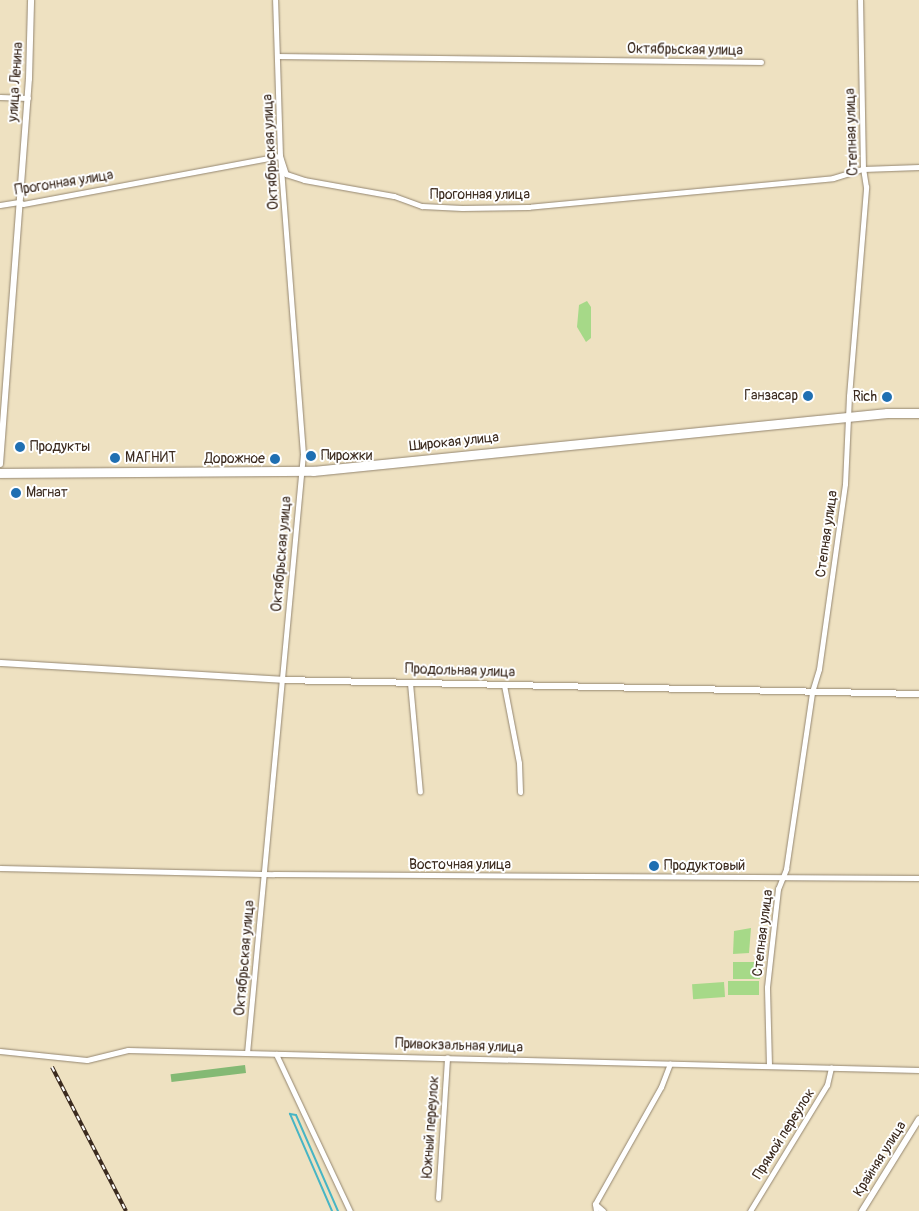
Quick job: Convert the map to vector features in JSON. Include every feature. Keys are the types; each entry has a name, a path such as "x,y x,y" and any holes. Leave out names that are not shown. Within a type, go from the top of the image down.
{"main road":[{"name":"Широкая улица","path":"0,473 301,472 848,417 916,412"}],"street":[{"name":"улица Ленина","path":"0,464 28,98 31,0"},
{"name":"Октябрьская улица","path":"247,1053 303,454 294,309 280,156 275,0"},
{"name":"Степная улица","path":"769,1065 767,987 778,889 786,869 812,692 819,669 840,532 866,187 863,169 860,0"},
{"name":"Октябрьская улица","path":"278,56 761,62"},
{"path":"0,97 28,98"},
{"name":"Прогонная улица","path":"0,205 19,202 23,204 280,156 286,174 304,180 394,196 422,206 462,208 548,206 833,178 863,169 919,167"},
{"name":"Продольная улица","path":"0,663 282,680 919,694"},
{"path":"410,683 420,792"},
{"path":"504,685 519,763 520,792"},
{"name":"Восточная улица","path":"0,868 264,874 919,878"},
{"name":"Привокзальная улица","path":"0,1051 87,1060 128,1050 919,1070"},
{"path":"276,1054 350,1211"},
{"name":"Южный переулок","path":"438,1198 447,1057"},
{"path":"596,1211 595,1204 661,1087 670,1064"},
{"name":"Прямой переулок","path":"750,1211 827,1085 831,1067"},
{"name":"Крайняя улица","path":"862,1211 919,1119"},
{"path":"595,1204 604,1211"}],"green space":[{"path":"587,301 591,307 591,338 586,342 577,327 579,305"},
{"path":"751,928 749,953 733,954 734,931"},
{"path":"733,962 760,962 760,979 733,979"},
{"path":"728,981 759,981 759,995 728,995"},
{"path":"724,982 725,997 693,999 692,984"},
{"path":"245,1065 246,1073 172,1082 171,1074"}],"waterway":[{"path":"332,1211 290,1114 296,1115 338,1211"}],"railway":[{"path":"52,1067 126,1211"}],"place":[{"name":"Ганзасар","path":"808,396"},
{"name":"Rich","path":"887,397"},
{"name":"Продукты","path":"20,447"},
{"name":"Пирожки","path":"311,456"},
{"name":"МАГНИТ","path":"115,458"},
{"name":"Дорожное","path":"275,459"},
{"name":"Магнат","path":"16,493"},
{"name":"Продуктовый","path":"654,866"}]}
